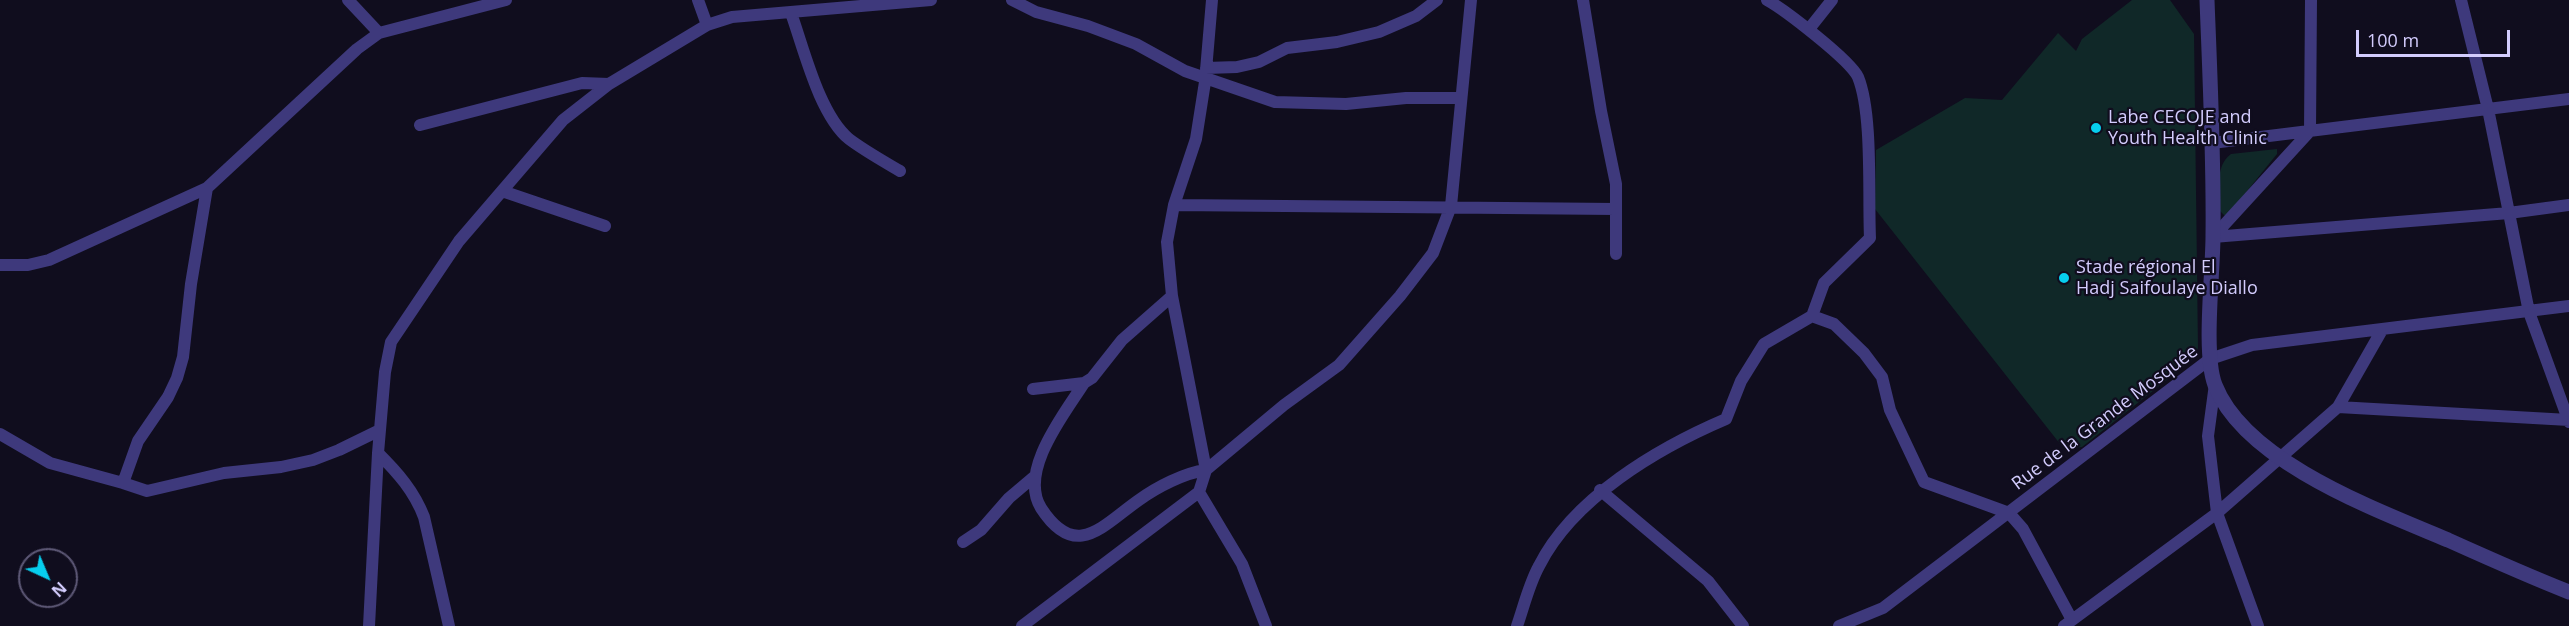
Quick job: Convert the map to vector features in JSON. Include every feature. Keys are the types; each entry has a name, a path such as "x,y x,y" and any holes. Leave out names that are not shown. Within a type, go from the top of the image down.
{"street":[{"path":"348,0 379,33"},
{"path":"0,265 28,265 49,260 207,188 357,49 379,33 506,0"},
{"path":"698,0 707,25"},
{"path":"369,626 378,453 385,372 391,342 459,241 563,120 609,84 707,25 732,17 931,0"},
{"path":"1012,0 1036,12 1088,26 1136,44 1172,66 1206,73 1275,102 1302,105 1346,104 1406,98 1461,98"},
{"path":"1022,626 1199,492 1206,470 1172,296 1167,242 1174,205 1196,139 1206,73 1212,0"},
{"path":"1206,73 1259,62 1287,48 1337,42 1379,32 1416,16 1437,0"},
{"path":"1172,296 1122,340 1092,378 1084,384 1045,444 1035,476 1040,506 1060,530 1076,535 1090,534 1103,529 1140,499 1194,472 1206,470 1284,405 1339,365 1400,296 1433,253 1451,206 1471,0"},
{"path":"1583,0 1601,111 1616,184 1616,254"},
{"path":"1517,626 1538,566 1554,542 1600,490 1680,438 1726,419 1741,381 1764,344 1812,316 1824,283 1870,238 1866,105 1857,75 1809,29 1767,0"},
{"path":"1809,29 1832,0"},
{"path":"2206,0 2212,143 2213,237 2210,360 2215,384 2227,407 2248,433 2281,458 2349,497 2568,590"},
{"path":"2213,237 2310,131 2312,0"},
{"path":"2338,407 2569,421 2529,312 2488,109 2461,0"},
{"path":"791,13 823,101 839,128 848,138 900,171"},
{"path":"420,125 582,83 609,84"},
{"path":"2212,143 2569,99"},
{"path":"123,483 138,441 168,397 183,357 191,284 207,188"},
{"path":"502,191 604,226"},
{"path":"1174,205 1616,209"},
{"path":"2213,237 2509,213 2569,205"},
{"name":"Rue de la Grande Mosquée","path":"1839,626 1883,608 2210,360 2252,345 2569,306"},
{"path":"1812,316 1834,324 1864,353 1882,377 1890,410 1924,482 2009,513 2023,530 2068,623 2217,513 2338,407 2382,330"},
{"path":"1034,389 1084,384"},
{"path":"2215,384 2208,436 2217,513 2258,626"},
{"path":"0,434 50,463 147,491 224,473 292,465 339,450 380,430"},
{"path":"378,453 409,486 424,517 449,626"},
{"path":"963,542 981,530 1008,498 1035,476"},
{"path":"1600,490 1708,581 1743,626"},
{"path":"1199,492 1242,564 1266,626"}],"green space":[{"name":"Stade régional El Hadj Saifoulaye Diallo","path":"2132,0 2170,0 2194,34 2198,348 2192,360 2082,447 2064,449 1875,209 1876,150 1965,98 2002,100 2058,33 2076,51 2082,39"},
{"path":"2277,149 2277,154 2226,217 2220,211 2219,188 2220,172 2226,159 2231,154"}],"place":[{"name":"Labe CECOJE and Youth Health Clinic","path":"2096,128"},
{"name":"Stade régional El Hadj Saifoulaye Diallo","path":"2064,278"}]}
